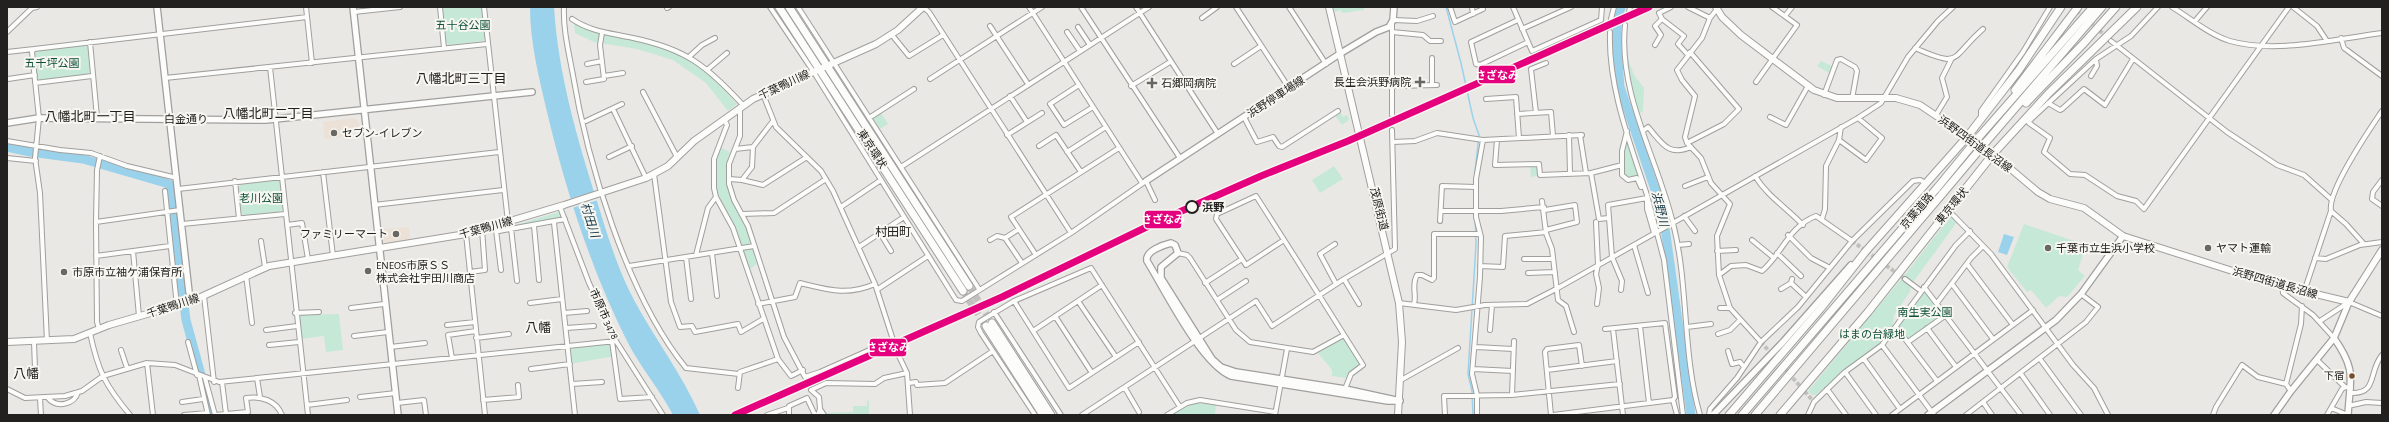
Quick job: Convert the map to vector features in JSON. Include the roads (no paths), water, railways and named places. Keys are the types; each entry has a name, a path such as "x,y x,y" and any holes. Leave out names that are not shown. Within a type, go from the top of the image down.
{"highway":[{"name":"東京環状","path":"779,7 816,70 865,138 966,289 827,65 789,7"},
{"path":"2050,23 2056,7"},
{"path":"1729,415 1821,308 1866,251 1981,120 2019,70 2061,7"},
{"path":"1996,118 2046,47 2078,7"},
{"name":"京葉道路","path":"1742,415 2093,7"},
{"name":"京葉道路","path":"1755,415 2102,7"},
{"path":"1994,133 2004,127 2116,7"},
{"name":"東京環状","path":"1780,415 1868,312 1993,154 2137,7"},
{"path":"858,143 865,138"},
{"path":"1043,415 989,325 1051,415"}],"main road":[{"name":"千葉鴨川線","path":"7,342 47,342 70,340 99,329 192,301 265,267 466,234 490,227 510,225 646,178 677,157 724,118 742,106 763,94 863,50 892,35 923,7"},
{"name":"茂原街道","path":"1329,7 1389,252 1399,303 1402,342 1400,401 1398,415"},
{"name":"浜野四街道長沼線","path":"1717,8 1729,25 1808,86 1824,95 1852,99 1884,98 1912,101 1936,115 1993,154 2044,196 2084,208 2123,236 2282,286 2349,302"},
{"path":"2349,302 2382,250"}],"street":[{"path":"7,32 32,8 37,7"},
{"path":"157,7 189,292 192,301"},
{"path":"306,7 312,63"},
{"path":"398,415 393,363 384,304 353,10 400,7"},
{"path":"440,7 444,48"},
{"path":"484,7 503,190 510,225 517,281"},
{"path":"564,7 565,34 576,97 602,194 629,266 662,334 686,368 739,374 746,369 778,359"},
{"path":"770,7 804,57 816,70 858,143 956,300 962,301 979,289 1036,255 1071,233 1144,182"},
{"path":"798,7 979,289"},
{"path":"923,7 929,12 1071,233"},
{"path":"1029,7 1119,148 1144,182 1155,200"},
{"path":"930,79 1042,7"},
{"path":"1081,7 1131,86 1180,158"},
{"path":"1136,7 1170,62 1218,134"},
{"path":"901,167 1149,7"},
{"path":"1202,18 1218,7"},
{"path":"1236,7 1289,88"},
{"path":"1289,7 1326,64"},
{"path":"1392,115 1392,32 1394,7"},
{"path":"1450,7 1455,22 1483,9"},
{"path":"1472,7 1473,14"},
{"path":"1513,7 1532,51 1601,20 1602,7"},
{"path":"1522,29 1571,7"},
{"path":"1611,19 1614,7"},
{"path":"1671,7 1659,13 1662,19 1684,36 1678,44 1739,109 1724,124 1687,143"},
{"path":"1688,7 1710,18"},
{"path":"1756,82 1797,25 1772,7"},
{"path":"1785,16 1792,7"},
{"path":"1399,303 1456,310 1477,306 1527,304 1558,288 1858,118 1884,98 1916,48 1953,7"},
{"path":"1981,120 1981,111 2014,65 2050,7"},
{"path":"2158,7 2143,24 2117,46 2096,59 2027,121 2050,138 2044,152 2063,170 2070,174 2085,175 2118,196 2136,201 2144,210 2289,7 2317,26 2327,40"},
{"path":"2172,7 2231,41 2263,45 2306,44 2382,33"},
{"path":"2195,21 2207,7"},
{"path":"1717,8 1710,18 1702,38 1677,70 1682,80 1695,96 1685,137 1687,143 1700,158 1711,183 1722,194 1730,207 1718,231 1717,251 1719,275 1730,308 1761,342"},
{"path":"1393,22 1417,21 1433,16"},
{"path":"7,52 307,17"},
{"path":"572,19 602,33 634,38 690,56 707,70 742,106 740,136 729,164 729,179 734,200 742,214 754,246 787,345 803,370 805,376 820,372 893,342 878,289 826,179 821,171 781,133 773,121 763,94"},
{"path":"1654,45 1661,35 1655,26 1662,19"},
{"path":"1518,20 1471,42 1476,64 1480,64 1528,42"},
{"name":"浜野停車場線","path":"1144,182 1341,53 1393,22"},
{"path":"1625,25 1623,45 1625,68 1643,131 1673,223 1678,246 1687,327 1700,415"},
{"path":"990,26 998,36 1028,84"},
{"path":"1078,27 1090,45"},
{"path":"1916,48 1937,58 1951,60 1955,59 1968,43 1983,30"},
{"path":"1067,32 1080,51"},
{"path":"1392,32 1423,35 1430,41 1441,41"},
{"path":"1610,32 1612,74 1664,260 1683,415"},
{"path":"602,33 600,45 604,76"},
{"path":"892,35 909,56 944,35"},
{"path":"690,56 702,45 715,38"},
{"path":"2341,38 2344,48 2382,76"},
{"path":"2111,41 2227,132 2277,165 2304,175 2332,200"},
{"path":"90,42 97,117"},
{"path":"165,78 487,44"},
{"path":"1234,64 1261,46"},
{"path":"34,49 32,52 39,118 36,159 39,187 47,342"},
{"path":"707,70 727,52"},
{"path":"1432,58 1432,85"},
{"path":"1824,95 1837,60 1841,59 1855,67 1857,71 1852,99"},
{"path":"2091,76 2097,66 2096,59"},
{"path":"2048,103 2060,110 2084,89 2105,105 2133,59"},
{"path":"1936,115 1947,97 1942,78 1951,60"},
{"path":"587,64 602,61"},
{"path":"1131,86 1170,62"},
{"path":"1536,113 1531,69 1546,63"},
{"path":"270,67 295,313 304,373 308,415"},
{"path":"586,82 604,79 604,76 623,73"},
{"path":"8,79 34,75"},
{"path":"35,83 92,76"},
{"path":"1079,85 1050,104 1064,125 1093,107"},
{"path":"1393,86 1437,85"},
{"path":"1770,118 1786,125 1808,86"},
{"path":"869,118 914,90"},
{"name":"白金通り","path":"7,123 39,118 97,117 276,119 532,92"},
{"path":"643,92 677,157"},
{"path":"1010,96 1027,122"},
{"path":"1486,99 1516,97 1519,138"},
{"path":"586,121 622,104"},
{"path":"613,109 646,178"},
{"path":"1244,117 1257,142 1272,137 1279,146 1282,146 1338,111"},
{"path":"2304,292 2330,211 2332,200 2356,152 2382,111"},
{"path":"1517,114 1551,112 1553,136"},
{"path":"1007,135 1042,113"},
{"path":"724,118 727,125 714,159 713,176 716,197 733,228 778,359 791,376 803,370"},
{"path":"1840,140 1866,160 1882,138 1858,118"},
{"path":"742,180 752,167 753,147 773,121"},
{"path":"1643,131 1648,126 1665,147 1673,151 1681,151 1691,147"},
{"path":"1067,152 1106,127"},
{"path":"1822,219 1825,209 1826,166 1840,140 1841,127"},
{"path":"1082,415 1256,301 1272,326 1395,247 1392,130"},
{"path":"1627,130 1622,151 1621,170 1625,178 1637,178 1641,187 1644,186"},
{"path":"1393,142 1415,141 1438,133 1482,140 1581,135 1599,219 1608,218"},
{"path":"1039,146 1056,135 1081,172"},
{"path":"1569,135 1570,173"},
{"path":"1477,415 1477,397 1473,369 1476,347 1480,266 1480,234 1476,187 1482,140"},
{"path":"1496,140 1495,165 1539,164 1540,175 1589,173 1622,165"},
{"path":"7,141 36,148 91,152 127,166 176,178"},
{"path":"609,157 632,146"},
{"path":"735,149 753,147"},
{"path":"1036,255 1011,217 1119,148"},
{"path":"178,189 235,181 499,152"},
{"path":"99,329 97,322 96,222 97,170 100,156"},
{"path":"729,179 742,180 763,186 807,157"},
{"path":"7,158 36,159"},
{"path":"323,172 333,256"},
{"path":"654,174 671,302 680,327 692,326 695,332 738,324 741,332 763,319"},
{"path":"1755,176 1767,193 1785,206 1803,225"},
{"path":"1684,186 1708,177"},
{"path":"742,214 774,213 826,179"},
{"path":"840,207 881,180"},
{"path":"1709,415 1710,409 1761,342 1806,297 1852,241 1913,181 1920,180 1926,183"},
{"path":"2382,180 2380,186 2373,192 2372,199 2382,206"},
{"path":"235,181 239,218"},
{"path":"1440,220 1442,186 1476,187"},
{"path":"374,205 503,190"},
{"path":"165,191 170,246 181,305"},
{"path":"1284,240 1246,265 1216,219 1217,214 1256,196 1284,240 1319,295 1363,365 1351,374 1345,390"},
{"path":"696,255 708,208 716,197"},
{"path":"1621,290 1622,281 1612,257 1608,205 1647,197"},
{"path":"1542,201 1546,231 1554,258 1558,300 1566,306 1574,332"},
{"path":"1441,210 1544,208 1575,205 1577,222 1546,231 1505,236 1503,267 1480,266"},
{"name":"市原市 3478","path":"562,206 564,219 614,341 663,415"},
{"path":"96,222 180,210"},
{"path":"2330,211 2346,224 2364,244"},
{"path":"182,224 286,214"},
{"path":"1953,215 1984,246 2059,345 2094,388 2108,415"},
{"path":"1684,216 1695,231"},
{"path":"1719,275 1731,266 1746,265 1762,271 1774,258 1788,235 1816,216 1852,241"},
{"path":"859,246 904,218"},
{"path":"490,227 496,230 510,225 534,226 554,223 564,219"},
{"path":"1596,222 1598,265 1596,274 1599,288 1597,304"},
{"path":"287,224 302,223 308,259"},
{"path":"554,223 575,415"},
{"path":"534,226 538,280"},
{"path":"470,272 485,270 482,229"},
{"path":"1005,238 1019,229"},
{"path":"496,230 501,270"},
{"path":"1808,415 1814,402 1844,372 1882,345 1956,245 1970,232"},
{"path":"880,233 891,251"},
{"path":"466,234 484,415"},
{"path":"1414,304 1416,296 1414,282 1417,275 1422,275 1432,280 1434,278 1434,234 1480,234"},
{"path":"1788,235 1811,258 1830,268"},
{"path":"990,240 997,236 1005,238 1022,263"},
{"path":"1882,345 1919,395 1931,414 2046,327 2081,294 2123,236"},
{"path":"1752,240 1774,258"},
{"path":"261,241 265,267"},
{"path":"2315,258 2326,259 2364,244 2382,242"},
{"path":"1178,253 1176,245 1171,243 1147,256 1149,265 1197,339"},
{"path":"1335,244 1320,254 1336,284"},
{"path":"1678,246 1688,244"},
{"path":"1634,245 1648,293"},
{"path":"96,256 170,246"},
{"path":"629,266 754,246"},
{"path":"1937,303 1967,264 1984,246"},
{"path":"1717,251 1736,250"},
{"path":"133,251 140,316"},
{"path":"1713,415 1784,342 1847,269 1866,251"},
{"path":"712,253 717,296"},
{"path":"1149,265 1156,268 1178,253 1187,255 1229,318 1245,339 1286,349 1313,352 1344,335"},
{"path":"1777,253 1801,276"},
{"path":"878,289 928,256"},
{"path":"686,257 691,299"},
{"path":"1524,259 1554,258"},
{"path":"1205,283 1242,259"},
{"path":"1967,264 2013,324"},
{"path":"1161,266 1161,278 1209,360 1226,374 1345,390 1400,401"},
{"path":"1035,415 978,327 979,322 1014,301 1091,268 1140,342 1180,407"},
{"path":"1528,273 1555,272"},
{"path":"246,275 252,323"},
{"path":"1905,278 1921,291"},
{"path":"1344,279 1359,304"},
{"path":"1217,300 1246,281"},
{"path":"1781,289 1791,281 1806,297"},
{"path":"758,304 795,297 800,283 844,292 857,291 875,284"},
{"path":"1033,331 1102,284"},
{"path":"1952,284 1994,339"},
{"path":"2282,286 2283,293 2320,320 2334,338 2350,364 2348,415 2330,408"},
{"path":"1924,287 2021,415"},
{"path":"1966,415 2059,345 2086,322 2098,307 2081,294"},
{"path":"204,296 214,382"},
{"path":"530,303 562,299"},
{"path":"1014,301 1069,388 1140,342"},
{"path":"1078,301 1116,357"},
{"path":"2349,302 2382,316"},
{"path":"2320,320 2349,302"},
{"path":"2274,415 2291,390 2334,338 2349,302"},
{"path":"351,308 384,304"},
{"path":"1490,330 1492,305"},
{"path":"2286,384 2301,324 2302,306"},
{"path":"1720,308 1730,308"},
{"path":"1892,415 2033,310"},
{"path":"564,313 587,311"},
{"path":"295,313 319,312"},
{"path":"994,312 1061,415"},
{"path":"1908,342 1946,315"},
{"path":"1055,316 1092,373"},
{"path":"1718,334 1730,330 1740,320"},
{"path":"447,325 475,322"},
{"path":"1604,329 1665,323 1675,397 1673,400 1677,415"},
{"path":"1687,327 1711,324"},
{"path":"266,330 297,326"},
{"path":"566,328 594,326"},
{"path":"1640,326 1649,404"},
{"path":"1896,327 1937,381"},
{"path":"1927,328 1956,367"},
{"path":"1613,329 1624,415"},
{"path":"354,336 388,332"},
{"path":"452,358 448,334 476,332"},
{"path":"90,333 96,359 103,376 110,390 130,415"},
{"path":"476,338 509,334"},
{"path":"7,390 26,398 40,399 78,392 103,376 147,362 175,365 214,382 222,382 614,341 620,399 652,397"},
{"path":"1512,395 1514,341"},
{"path":"34,342 35,370"},
{"path":"184,415 207,414 198,375 188,342"},
{"path":"269,345 299,342"},
{"path":"390,347 424,343"},
{"path":"1582,366 1579,345 1547,349 1544,352 1552,415 1673,400"},
{"path":"1476,347 1513,349"},
{"path":"1401,380 1458,348"},
{"path":"1167,415 1194,401 1206,401 1275,413 1286,349"},
{"path":"121,350 127,368"},
{"path":"909,383 916,382 917,385 945,383 993,351"},
{"path":"1728,351 1732,364 1740,362 1744,366"},
{"path":"897,352 907,373 909,383 910,415"},
{"path":"2317,360 2349,389 2363,393 2368,390 2377,362 2382,355"},
{"path":"1864,359 1900,409"},
{"path":"2040,359 2080,415"},
{"path":"1546,370 1617,361"},
{"path":"147,362 154,415"},
{"path":"531,369 570,364"},
{"path":"2213,415 2216,407 2242,365 2258,377 2286,384 2291,390"},
{"path":"1473,369 1513,371"},
{"path":"1844,372 1876,415"},
{"path":"824,415 820,409 819,397 812,390 826,383 875,384 884,378 907,373"},
{"path":"738,388 739,374"},
{"path":"2021,374 2050,415"},
{"path":"204,378 215,415 248,414 246,398 260,397 277,406 282,415"},
{"path":"257,378 260,397"},
{"path":"222,382 226,414"},
{"path":"572,384 602,382"},
{"path":"1280,382 1388,401 1400,401"},
{"path":"1445,415 1444,396 1477,397 1512,395 1620,384"},
{"path":"483,400 519,397 518,385"},
{"path":"1125,388 1139,412"},
{"path":"1827,389 1846,415"},
{"path":"2327,415 2330,408 2349,389"},
{"path":"48,398 57,404 68,404 77,398 78,392"},
{"path":"360,397 396,393"},
{"path":"767,415 788,408 800,400 807,398 817,415"},
{"path":"40,399 41,415"},
{"path":"182,402 203,400"},
{"path":"307,404 347,400"},
{"path":"397,403 424,400 426,415"},
{"path":"1983,402 1992,415"},
{"path":"2348,406 2366,402 2382,403"},
{"path":"788,408 789,415"},
{"path":"817,415 820,409"}],"water":[{"name":"村田川","path":"530,7 554,7 556,32 564,81 582,153 613,252 634,300 677,371 700,415 673,415 628,343 602,287 571,201 554,142 536,60 530,20"},
{"path":"2004,234 2014,237 2007,255 1998,252"}],"waterway":[{"path":"1446,7 1461,63 1473,118 1479,135 1475,172"},
{"name":"浜野川","path":"1621,7 1617,22 1620,87 1663,213 1691,415"},
{"path":"7,147 30,152 83,159 169,184 186,320 212,415"},
{"path":"1473,415 1472,391 1468,374 1476,244 1474,182"}],"tunnel":[{"path":"2072,7 2107,37"},
{"path":"1852,241 1905,279"},
{"path":"969,286 992,323"},
{"path":"963,291 986,326"},
{"path":"1761,342 1814,402"},
{"path":"894,343 897,352"},
{"path":"805,377 811,390"}],"place":[{"name":"長生会浜野病院","path":"1420,82"},
{"name":"石郷岡病院","path":"1152,83"},
{"name":"セブン-イレブン","path":"334,133"},
{"name":"浜野","path":"1192,207"},
{"name":"ファミリーマート","path":"396,234"},
{"name":"千葉市立生浜小学校","path":"2048,248"},
{"name":"ヤマト運輸","path":"2208,248"},
{"name":"ENEOS市原ＳＳ 株式会社宇田川商店","path":"368,271"},
{"name":"市原市立袖ケ浦保育所","path":"64,272"},
{"name":"下宿","path":"2352,376"}],"district":[{"name":"八幡北町三丁目","path":"461,79"},
{"name":"八幡北町二丁目","path":"268,114"},
{"name":"八幡北町一丁目","path":"90,117"},
{"name":"村田町","path":"893,232"},
{"name":"八幡","path":"538,328"},
{"name":"八幡","path":"26,374"}],"park label":[{"name":"五十谷公園","path":"463,25"},
{"name":"五千坪公園","path":"52,63"},
{"name":"老川公園","path":"261,198"},
{"name":"南生実公園","path":"1925,312"},
{"name":"はまの台緑地","path":"1872,334"}]}
